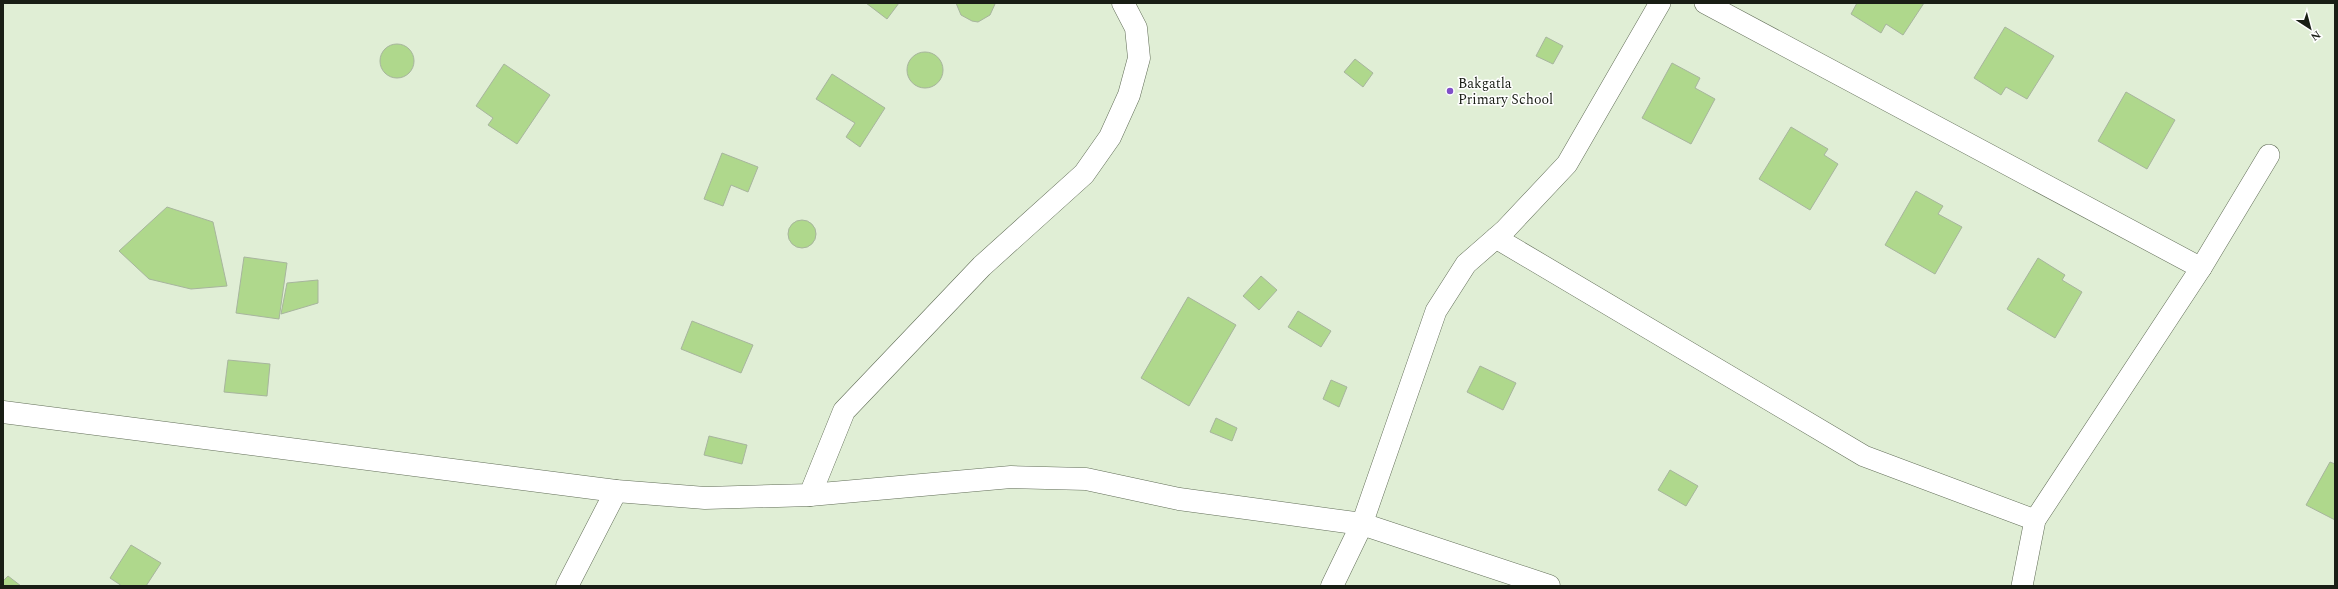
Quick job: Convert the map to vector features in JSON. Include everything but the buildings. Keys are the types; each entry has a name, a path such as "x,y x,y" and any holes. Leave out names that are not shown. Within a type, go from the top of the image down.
{"street":[{"path":"810,495 844,411 982,266 1084,174 1110,137 1128,95 1139,58 1136,28 1123,3"},
{"path":"3,412 616,491 705,498 810,495 1011,477 1086,480 1179,499 1362,524 1549,586"},
{"path":"567,586 616,491"},
{"path":"1332,586 1362,524"}],"lane":[{"path":"1362,524 1436,311 1466,264 1496,238 1566,164 1660,3"},
{"path":"1705,3 2201,268"},
{"path":"2022,586 2035,520 2201,268 2269,156"},
{"path":"1496,238 1864,456 2035,520"}],"place":[{"name":"Bakgatla Primary School","path":"1450,91"}]}
